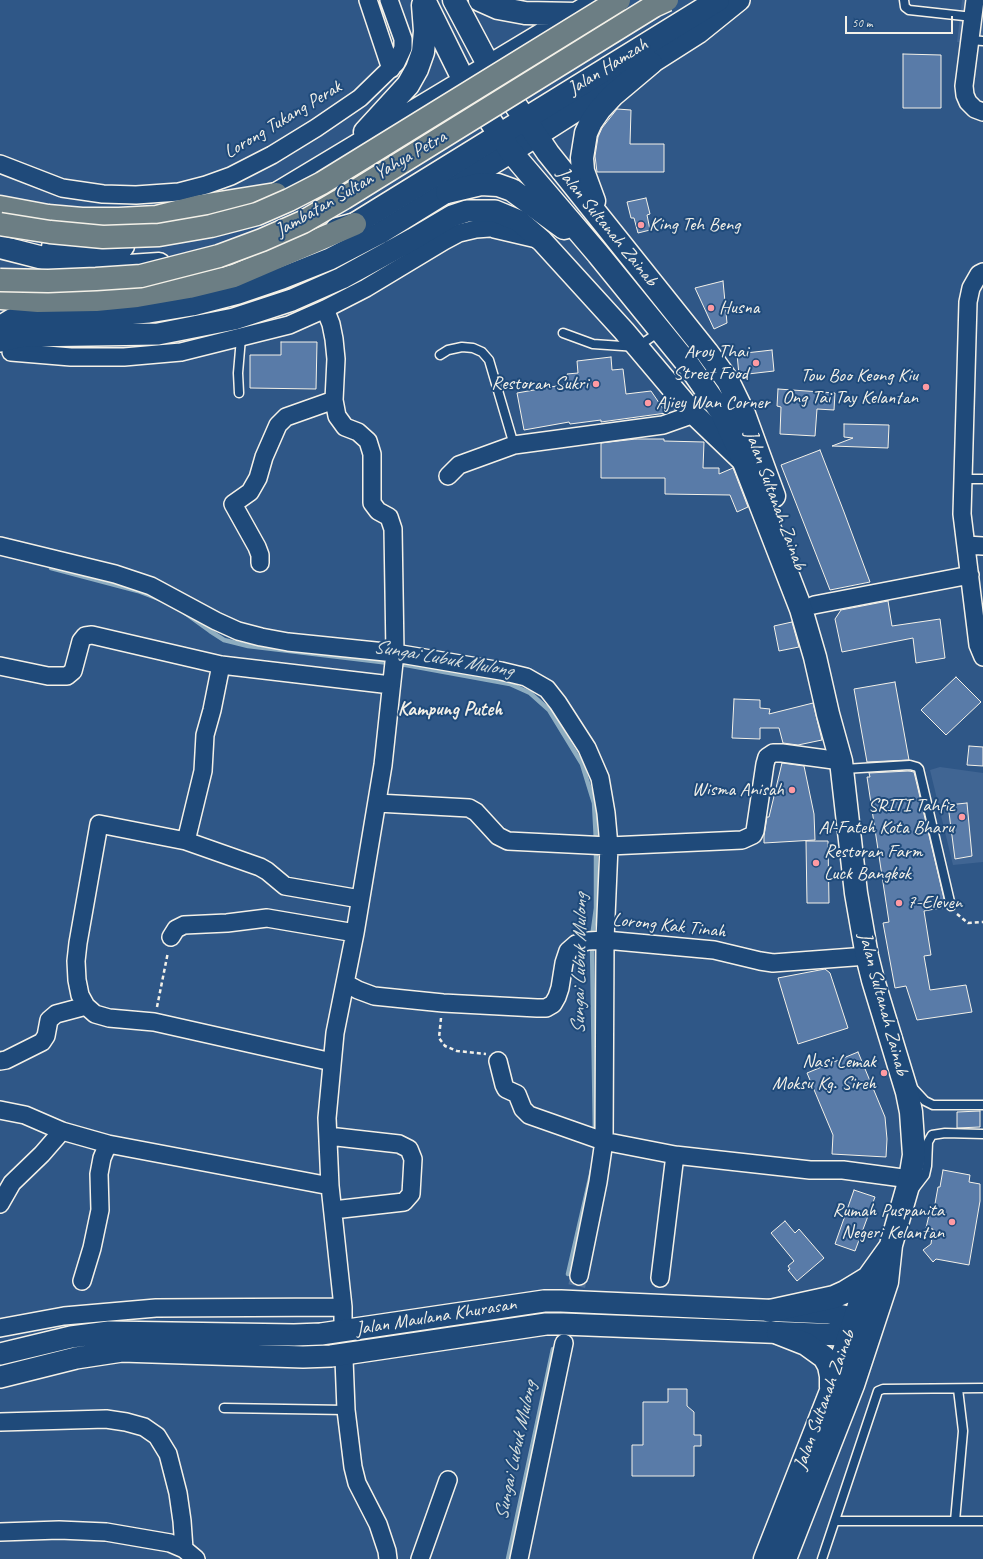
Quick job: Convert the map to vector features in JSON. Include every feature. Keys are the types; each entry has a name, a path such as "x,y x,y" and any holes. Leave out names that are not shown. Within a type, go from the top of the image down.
{"highway":[{"name":"Jambatan Sultan Yahya Petra","path":"0,224 50,232 103,237 159,235 211,226 257,214 322,183 619,0"},
{"name":"Jambatan Sultan Yahya Petra","path":"0,280 48,281 141,276 219,256 262,240 302,222 344,198 648,10 667,0"},
{"path":"0,207 48,216 82,219 119,219 157,217 201,206 276,194"},
{"path":"0,298 38,301 96,300 137,296 189,287 234,276 355,224"}],"main road":[{"name":"Jalan Sultanah Zainab","path":"423,0 464,81 511,152 661,331 708,391 722,413 744,462 801,609 815,657 828,714 842,765"},
{"path":"346,152 408,86 417,69 423,52 423,0"},
{"name":"Jalan Sultanah Zainab","path":"454,0 489,66 548,153 707,352 728,381 744,414 814,604 828,659 839,712 842,765 856,893 873,980 902,1074 911,1112 914,1133 914,1155 910,1179 891,1244 887,1282 831,1390 765,1559"},
{"path":"480,0 498,8 525,13 576,14"},
{"path":"0,247 131,246 188,238 211,231 232,222 599,0"},
{"name":"Jalan Hamzah","path":"0,247 55,261 129,266 164,264 225,258 277,246 355,224 499,134 530,127 616,62 718,0"},
{"path":"576,14 559,29 553,37 551,48 553,56 557,62 563,67 579,72 616,62"},
{"path":"602,220 583,171 582,158 586,133 591,122 600,109 613,95 651,63"},
{"path":"446,192 481,184 498,185 512,190 598,254"},
{"name":"Jalan Sultanah Zainab","path":"785,1559 791,1549 853,1385 868,1278 891,1244"},
{"path":"770,1311 834,1297 846,1292 868,1278"},
{"path":"778,1333 806,1344 824,1357 831,1376 831,1390"}],"street":[{"path":"368,0 391,68"},
{"name":"Lorong Tukang Perak","path":"0,164 62,188 81,192 103,194 129,195 179,192 206,185 231,176 272,155 316,128 360,98 391,68 401,55 403,39 389,0"},
{"path":"0,327 10,320 21,316 99,316 149,312 192,305 238,293 330,259 380,233 511,152 530,127 651,63 698,33 739,0"},
{"path":"974,8 976,41 964,86 968,102 975,109 983,112"},
{"path":"6,346 24,336 158,334 234,318 292,300 342,278 452,216 467,211 496,211 502,223"},
{"path":"6,346 71,357 124,357 181,352 241,338 289,325 326,310 454,236 476,229 519,221 542,241 637,347 694,414 744,462"},
{"path":"983,272 979,274 971,288 968,302 962,514 970,575 978,610 978,645 983,657"},
{"path":"0,1328 64,1316 156,1308 343,1315 330,1186 327,1118 335,1033 355,932 383,765 394,655 392,529 389,516 378,510 372,503 372,454 368,441 358,432 345,427 337,416 334,400 336,359 334,339 326,310"},
{"path":"260,563 260,555 257,547 233,504 250,492 258,478 264,457 278,425 286,417 315,405 334,400"},
{"path":"448,476 459,465 514,445 663,425 694,414"},
{"path":"966,545 983,546"},
{"path":"0,546 115,574 151,586 216,621 260,638 394,655 501,671 526,677 547,689 558,703 587,748 600,778 606,813 609,846 605,940 604,1141 598,1182 578,1276"},
{"path":"814,604 970,575"},
{"path":"0,666 48,676 67,676 73,671 81,641 86,636 92,635 221,665 391,685"},
{"path":"186,841 203,771 205,734 212,710 221,665"},
{"path":"377,803 469,808 476,812 498,836 504,840 609,846 748,839 756,831 767,757 773,753 782,753 842,765"},
{"path":"332,1062 154,1022 109,1018 95,1014 86,1006 80,995 77,980 76,961 99,824 186,841 260,867 285,886 360,899"},
{"path":"171,937 176,929 184,925 227,924 267,918 355,932"},
{"name":"Lorong Kak Tinah","path":"345,983 374,996 443,1003 546,1008 552,1004 557,997 568,951 576,944 588,941 605,940 714,950 773,963 868,956"},
{"path":"0,1061 6,1060 42,1042 46,1036 49,1020 56,1014 86,1006"},
{"path":"498,1061 506,1089 517,1094 526,1112 532,1116 604,1141 675,1155 810,1170 843,1170 910,1179"},
{"path":"0,1110 25,1115 62,1130 108,1144 330,1186"},
{"path":"0,1204 12,1183 42,1154 62,1130"},
{"path":"328,1136 400,1144 409,1149 413,1159 411,1194 404,1202 398,1204 333,1210"},
{"path":"82,1281 92,1248 100,1210 99,1174 102,1158 108,1144"},
{"path":"660,1278 675,1155"},
{"name":"Jalan Maulana Khurasan","path":"0,1354 71,1337 109,1332 294,1335 321,1334 544,1301 829,1313 862,1328"},
{"name":"Jalan Maulana Khurasan","path":"0,1377 76,1358 122,1351 303,1357 331,1356 546,1324 778,1333 862,1328"},
{"path":"519,1559 564,1343"},
{"path":"344,1359 346,1410 353,1467 357,1483 378,1524 387,1551 388,1559"},
{"path":"0,1422 106,1419 144,1427 157,1436 168,1454 178,1493 182,1521 190,1554"},
{"path":"420,1559 448,1480"},
{"path":"0,1532 60,1530 106,1532 170,1543 190,1554"}],"lane":[{"path":"904,0 905,7 909,10 974,8"},
{"path":"563,333 593,344 637,347 661,331"},
{"path":"239,393 238,373 241,338"},
{"path":"440,355 448,350 462,347 472,348 482,352 489,360 514,445"},
{"path":"963,479 983,479"},
{"path":"842,765 910,765 919,769 951,906"},
{"path":"902,1074 921,1098 929,1104 983,1105"},
{"path":"903,1204 925,1175 928,1142 932,1135 945,1133 983,1134"},
{"path":"822,1559 878,1392 883,1389 983,1388"},
{"path":"955,1521 963,1431 958,1389"},
{"path":"224,1408 346,1410"},
{"path":"834,1521 983,1521"}],"path":[{"path":"951,906 966,922 983,922"},
{"path":"154,1022 171,937"},
{"path":"443,1003 439,1038 445,1046 457,1051 488,1055 494,1057 498,1061"}],"shaded area":[{"path":"962,0 983,0 983,45 957,42"},
{"name":"SRITI Tahfiz Al-Fateh Kota Bharu","path":"940,767 983,773 983,862 953,865 930,770"}],"building":[{"path":"903,54 941,55 941,108 903,108"},
{"path":"617,109 631,110 630,144 664,144 664,172 597,172 595,156 598,137 602,128"},
{"path":"646,198 650,214 647,215 650,230 638,233 634,218 631,218 627,202"},
{"path":"723,281 727,323 714,329 695,288"},
{"path":"281,342 317,342 316,389 250,388 250,355 281,355"},
{"name":"Aroy Thai Street Food","path":"772,350 774,371 739,375 737,354"},
{"path":"611,357 612,370 623,369 626,394 651,391 666,413 601,422 601,420 570,424 569,422 524,430 517,393 568,384 567,374 578,373 577,361"},
{"path":"778,389 835,393 834,410 817,409 815,436 780,434 781,407 777,406"},
{"path":"844,424 889,425 888,448 832,446 853,438 844,437"},
{"path":"636,439 664,439 664,441 704,442 703,468 719,468 719,474 733,468 748,507 737,512 730,495 665,494 665,478 601,478 601,443"},
{"path":"820,450 870,582 830,590 781,465"},
{"path":"888,601 892,626 940,619 945,658 916,663 913,638 842,652 835,619 841,610"},
{"path":"792,622 799,647 779,651 774,626"},
{"path":"956,677 981,702 946,735 921,710"},
{"path":"895,682 909,760 867,762 854,689"},
{"path":"734,699 760,700 760,708 770,709 769,714 813,703 822,740 798,745 783,743 779,728 760,728 760,739 732,738"},
{"path":"969,746 983,747 983,766 967,765"},
{"path":"782,763 804,766 814,814 815,840 764,843 767,817 769,817"},
{"path":"914,772 946,907 924,911 931,955 924,956 930,990 966,985 972,1012 917,1020 906,986 895,988 883,923 889,922 867,777 870,777 869,773"},
{"path":"967,803 972,856 955,859 948,805"},
{"path":"806,841 828,841 829,903 807,903"},
{"path":"825,969 830,973 848,1028 798,1044 778,978"},
{"path":"858,1052 885,1117 887,1139 886,1157 832,1154 833,1135 807,1073"},
{"path":"980,1111 980,1127 957,1128 957,1112"},
{"name":"Rumah Puspanita Negeri Kelantan","path":"943,1170 970,1175 969,1182 980,1184 980,1201 969,1265 936,1259 933,1262 923,1250 931,1244 933,1229 926,1228 929,1215 933,1215"},
{"path":"854,1190 875,1197 855,1251 835,1244"},
{"path":"785,1221 795,1233 799,1229 824,1258 797,1281 788,1270 790,1269 788,1266 794,1261 771,1233"},
{"path":"668,1389 687,1389 687,1406 694,1412 694,1435 701,1435 701,1446 694,1446 694,1476 632,1476 632,1445 643,1445 643,1402 668,1402"}],"waterway":[{"name":"Sungai Lubuk Mulong","path":"51,568 138,591 159,599"},
{"name":"Sungai Lubuk Mulong","path":"185,613 224,640 248,646 406,665 510,684 530,693 549,710 582,764 594,803 596,841"},
{"name":"Sungai Lubuk Mulong","path":"592,937 596,908 596,849"},
{"name":"Sungai Lubuk Mulong","path":"592,944 595,1135"},
{"name":"Sungai Lubuk Mulong","path":"568,1274 592,1170"},
{"name":"Sungai Lubuk Mulong","path":"508,1559 553,1349"}],"tunnel":[{"path":"566,1335 579,1276"}],"place":[{"name":"King Teh Beng","path":"641,225"},
{"name":"Husna","path":"711,308"},
{"name":"Aroy Thai Street Food","path":"756,363"},
{"name":"Restoran Sukri","path":"596,384"},
{"name":"Tow Boo Keong Kiu Ong Tai Tay Kelantan","path":"926,387"},
{"name":"Ajiey Wan Corner","path":"648,403"},
{"name":"Wisma Anisah","path":"792,790"},
{"name":"SRITI Tahfiz Al-Fateh Kota Bharu","path":"962,817"},
{"name":"Restoran Farm Luck Bangkok","path":"816,863"},
{"name":"7-Eleven","path":"899,903"},
{"name":"Nasi Lemak Moksu Kg. Sireh","path":"884,1073"},
{"name":"Rumah Puspanita Negeri Kelantan","path":"952,1222"}],"district":[{"name":"Kampung Puteh","path":"450,710"}]}
